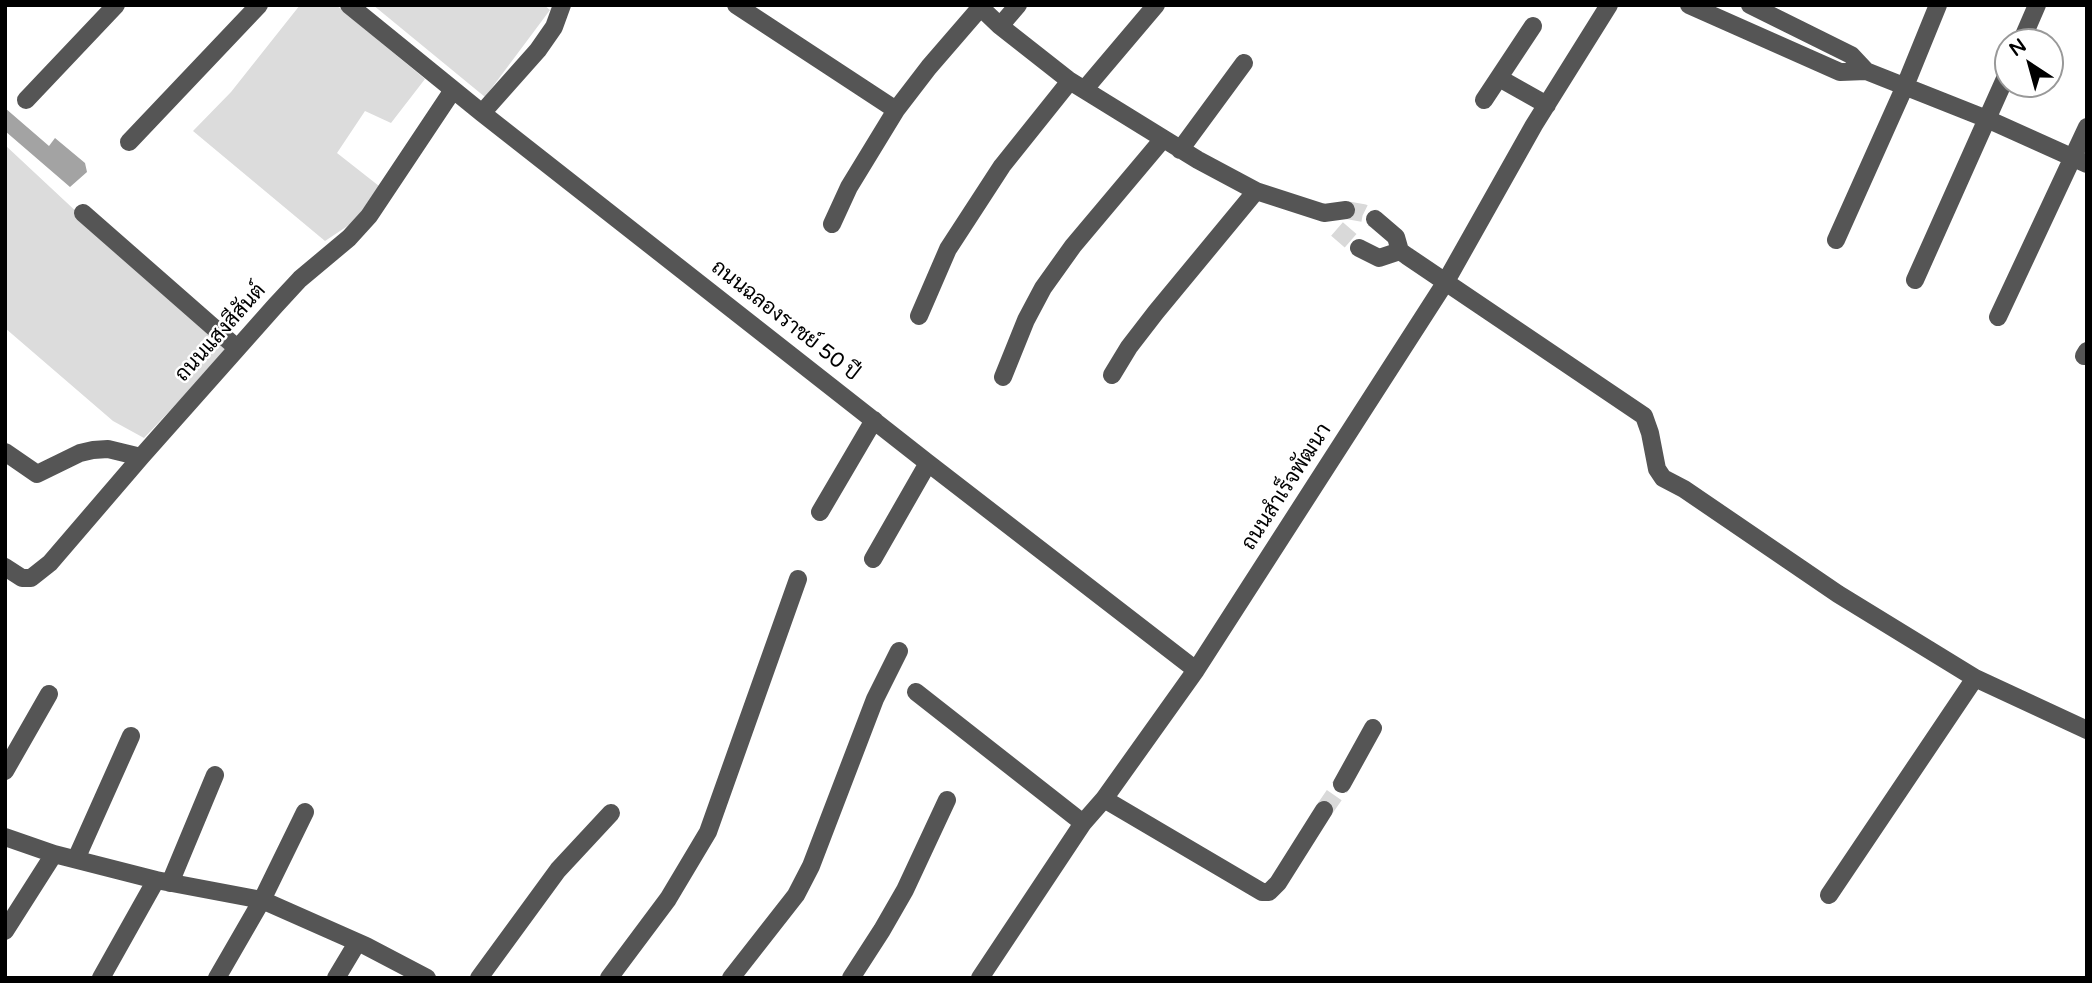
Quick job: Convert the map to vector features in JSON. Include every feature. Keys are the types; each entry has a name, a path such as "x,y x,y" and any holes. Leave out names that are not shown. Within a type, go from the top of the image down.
{"street":[{"path":"26,100 116,5"},
{"path":"129,142 259,5"},
{"name":"ถนนฉลองราชย์ 50 ปี","path":"349,5 928,464 1196,670"},
{"path":"482,113 538,50 554,27 562,5"},
{"path":"736,5 896,110"},
{"path":"1000,26 1018,5"},
{"path":"919,316 948,249 1002,166 1156,5"},
{"name":"ถนนสำเร็จพัฒนา","path":"980,978 1083,823 1104,799 1196,670 1438,278 1532,96 1609,5"},
{"path":"1689,5 1840,72 1866,71 2080,161"},
{"path":"1750,5 1851,55 1866,71"},
{"path":"1836,240 1938,5"},
{"path":"2027,28 2037,5"},
{"path":"832,225 849,187 896,110 979,7 1077,86 1180,150 1256,191 1324,213 1346,210"},
{"path":"1768,40 1779,20"},
{"path":"1484,100 1533,26"},
{"path":"1180,150 1244,63"},
{"path":"1499,78 1532,96"},
{"name":"ถนนแสงสีสันต์","path":"5,567 22,578 31,578 40,572 300,279 349,238 369,216 453,90"},
{"path":"1915,280 1997,98"},
{"path":"1998,317 2080,161 2087,127"},
{"path":"1003,377 1026,320 1043,288 1073,246 1163,139"},
{"path":"1112,375 1156,312 1256,191"},
{"path":"83,213 237,348"},
{"path":"1324,213 1337,229"},
{"path":"1375,219 1396,237 1403,254 1644,416 1657,469 1663,478 1838,594 1975,678 2087,730"},
{"path":"1359,247 1379,258 1403,254"},
{"path":"820,512 874,420"},
{"path":"5,452 37,474 80,453 93,450 107,449 141,457"},
{"path":"873,559 928,464"},
{"path":"609,978 668,898 708,832 798,579"},
{"path":"731,978 796,895 811,866 875,699 899,651"},
{"path":"1829,895 1975,678"},
{"path":"916,692 1083,823"},
{"path":"5,771 49,694"},
{"path":"1342,784 1373,728"},
{"path":"76,859 131,736"},
{"path":"101,978 163,882 215,775"},
{"path":"1104,799 1262,892 1269,892 1278,883 1324,810"},
{"path":"851,978 905,890 947,800"},
{"path":"217,978 262,900 305,812"},
{"path":"479,978 558,870 611,813"},
{"path":"5,837 163,882 262,900 427,978"},
{"path":"5,931 54,853"},
{"path":"336,978 357,943"}],"shaded area":[{"path":"300,5 336,5 425,79 391,123 365,111 337,153 379,186 355,221 325,241 193,131 231,92"},
{"path":"373,5 544,5 550,10 485,97"},
{"path":"5,108 49,146 55,138 85,163 87,172 70,187 5,131"},
{"path":"5,145 96,230 230,347 144,438 113,421 5,328"}],"tunnel":[{"path":"1346,210 1363,213 1375,219"},
{"path":"1337,229 1359,248"},
{"path":"1324,810 1342,784"}]}
